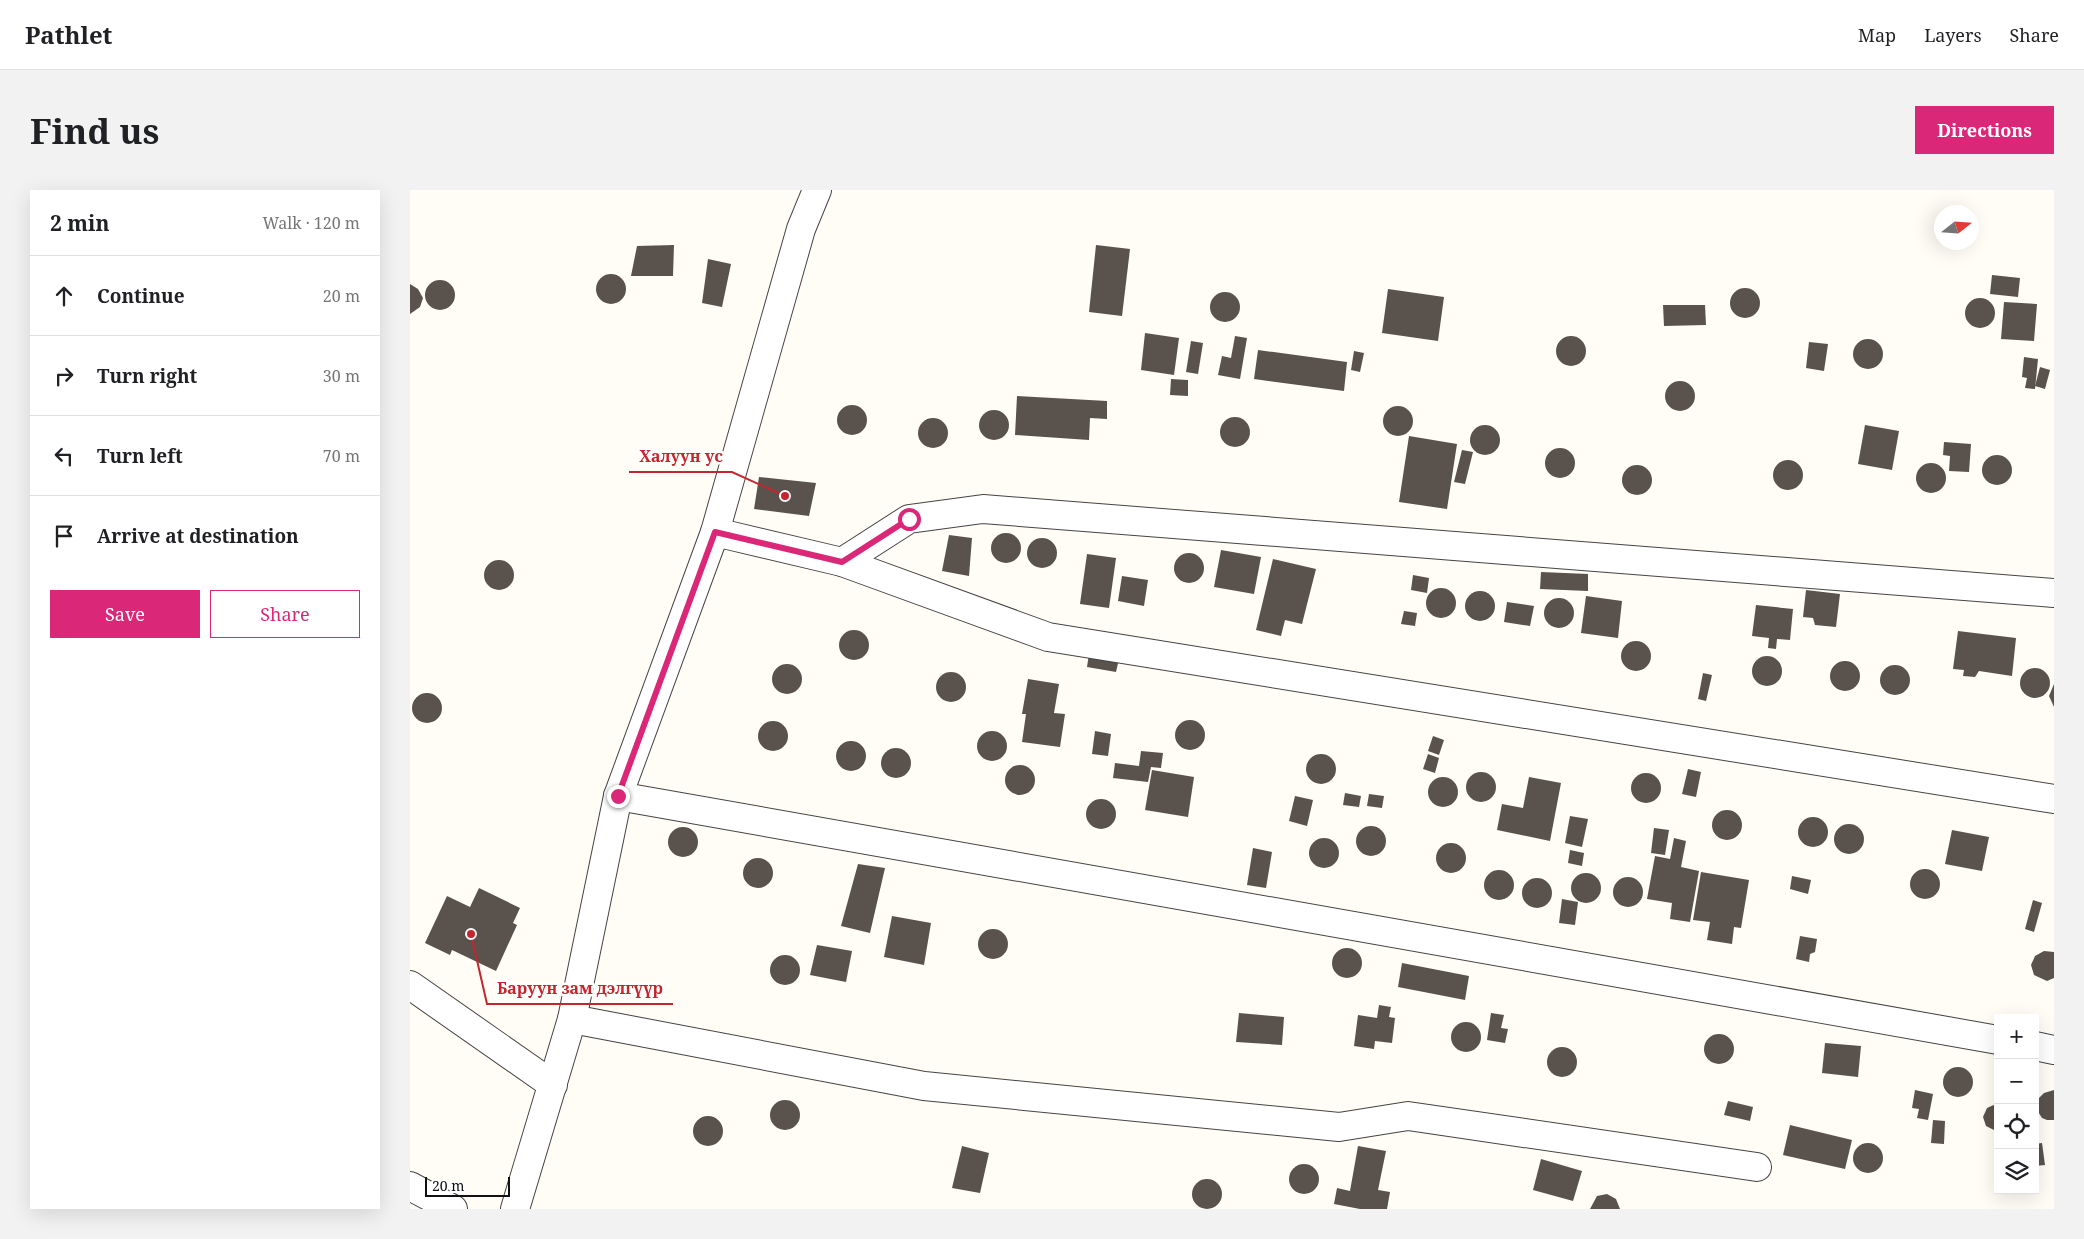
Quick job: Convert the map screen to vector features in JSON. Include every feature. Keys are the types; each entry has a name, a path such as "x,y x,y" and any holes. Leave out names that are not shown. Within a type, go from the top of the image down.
{"street":[{"path":"515,1209 572,1018 618,796 715,532 801,229 817,190"},
{"path":"842,562 909,519 983,509 2054,593"},
{"path":"715,532 842,562 1048,638 2054,799"},
{"path":"618,796 1994,1039"},
{"path":"410,985 553,1085"},
{"path":"572,1018 924,1086 1339,1127 1408,1116 1757,1167"},
{"path":"2039,1047 2054,1050"},
{"path":"410,1186 453,1209"}],"building":[{"path":"674,245 673,276 631,276 637,246"},
{"path":"1096,245 1130,249 1122,316 1089,312"},
{"path":"708,259 731,264 722,307 702,303"},
{"path":"611,274 622,278 626,289 622,300 611,304 600,300 596,289 600,278"},
{"path":"1992,275 2020,278 2018,297 1990,294"},
{"path":"440,280 451,284 455,295 451,306 440,310 429,306 425,295 429,284"},
{"path":"410,284 418,289 423,298 420,307 410,314"},
{"path":"1745,288 1756,292 1760,303 1756,314 1745,318 1734,314 1730,303 1734,292"},
{"path":"1388,289 1444,297 1438,341 1382,333"},
{"path":"1225,292 1236,296 1240,307 1236,318 1225,322 1214,318 1210,307 1214,296"},
{"path":"1980,298 1991,302 1995,313 1991,324 1980,328 1969,324 1965,313 1969,302"},
{"path":"2004,302 2037,304 2034,341 2001,339"},
{"path":"1663,305 1705,305 1706,325 1664,326"},
{"path":"1145,333 1179,338 1174,375 1141,370"},
{"path":"1235,336 1247,338 1240,379 1218,375 1222,356 1231,358"},
{"path":"1571,336 1582,340 1586,351 1582,362 1571,366 1560,362 1556,351 1560,340"},
{"path":"1868,339 1879,343 1883,354 1879,365 1868,369 1857,365 1853,354 1857,343"},
{"path":"1191,341 1203,343 1198,374 1186,372"},
{"path":"1809,342 1828,344 1824,371 1806,368"},
{"path":"1258,350 1347,362 1344,391 1254,379"},
{"path":"1354,351 1364,353 1360,372 1351,370"},
{"path":"2024,357 2038,359 2035,389 2025,388 2027,378 2022,377"},
{"path":"2040,367 2050,370 2045,389 2035,386"},
{"path":"1171,379 1188,380 1188,396 1170,395"},
{"path":"1680,381 1691,385 1695,396 1691,407 1680,411 1669,407 1665,396 1669,385"},
{"path":"1017,396 1107,401 1107,419 1090,418 1089,440 1015,435"},
{"path":"852,405 863,409 867,420 863,431 852,435 841,431 837,420 841,409"},
{"path":"1398,406 1409,410 1413,421 1409,432 1398,436 1387,432 1383,421 1387,410"},
{"path":"994,410 1005,414 1009,425 1005,436 994,440 983,436 979,425 983,414"},
{"path":"1235,417 1246,421 1250,432 1246,443 1235,447 1224,443 1220,432 1224,421"},
{"path":"933,418 944,422 948,433 944,444 933,448 922,444 918,433 922,422"},
{"path":"1485,425 1496,429 1500,440 1496,451 1485,455 1474,451 1470,440 1474,429"},
{"path":"1865,425 1899,431 1892,470 1858,464"},
{"path":"1409,436 1457,444 1447,509 1399,502"},
{"path":"1944,442 1971,444 1969,472 1949,471 1950,456 1943,455"},
{"path":"1560,448 1571,452 1575,463 1571,474 1560,478 1549,474 1545,463 1549,452"},
{"path":"1462,450 1473,452 1465,484 1454,482"},
{"path":"1997,455 2008,459 2012,470 2008,481 1997,485 1986,481 1982,470 1986,459"},
{"path":"1788,460 1799,464 1803,475 1799,486 1788,490 1777,486 1773,475 1777,464"},
{"path":"1931,463 1942,467 1946,478 1942,489 1931,493 1920,489 1916,478 1920,467"},
{"path":"1637,465 1648,469 1652,480 1648,491 1637,495 1626,491 1622,480 1626,469"},
{"path":"759,477 816,483 809,516 754,509"},
{"path":"1006,533 1017,537 1021,548 1017,559 1006,563 995,559 991,548 995,537"},
{"path":"949,535 972,538 969,576 942,571"},
{"path":"1042,538 1053,542 1057,553 1053,564 1042,568 1031,564 1027,553 1031,542"},
{"path":"1221,550 1261,557 1254,594 1214,587"},
{"path":"1189,553 1200,557 1204,568 1200,579 1189,583 1178,579 1174,568 1178,557"},
{"path":"1087,554 1116,558 1109,608 1080,604"},
{"path":"1273,559 1316,569 1302,624 1285,620 1281,636 1256,630"},
{"path":"499,560 510,564 514,575 510,586 499,590 488,586 484,575 488,564"},
{"path":"1541,572 1588,574 1588,591 1540,589"},
{"path":"1413,575 1429,578 1427,593 1411,590"},
{"path":"1122,576 1148,580 1144,606 1118,601"},
{"path":"1441,588 1452,592 1456,603 1452,614 1441,618 1430,614 1426,603 1430,592"},
{"path":"1806,590 1840,594 1836,627 1815,625 1813,618 1803,617"},
{"path":"1480,591 1491,595 1495,606 1491,617 1480,621 1469,617 1465,606 1469,595"},
{"path":"1586,596 1622,601 1618,638 1581,633"},
{"path":"1559,598 1570,602 1574,613 1570,624 1559,628 1548,624 1544,613 1548,602"},
{"path":"1507,602 1534,606 1530,626 1504,622"},
{"path":"1756,605 1793,609 1790,640 1777,639 1776,649 1768,648 1769,638 1752,636"},
{"path":"1404,611 1417,613 1415,626 1401,624"},
{"path":"854,630 865,634 869,645 865,656 854,660 843,656 839,645 843,634"},
{"path":"1958,631 2016,638 2012,676 1979,671 1975,677 1963,676 1964,670 1953,669"},
{"path":"1636,641 1647,645 1651,656 1647,667 1636,671 1625,667 1621,656 1625,645"},
{"path":"1089,654 1119,659 1116,672 1087,667"},
{"path":"1767,656 1778,660 1782,671 1778,682 1767,686 1756,682 1752,671 1756,660"},
{"path":"1845,661 1856,665 1860,676 1856,687 1845,691 1834,687 1830,676 1834,665"},
{"path":"787,664 798,668 802,679 798,690 787,694 776,690 772,679 776,668"},
{"path":"1895,665 1906,669 1910,680 1906,691 1895,695 1884,691 1880,680 1884,669"},
{"path":"2035,668 2046,672 2050,683 2046,694 2035,698 2024,694 2020,683 2024,672"},
{"path":"951,672 962,676 966,687 962,698 951,702 940,698 936,687 940,676"},
{"path":"1703,673 1712,675 1706,701 1698,699"},
{"path":"1028,679 1059,684 1054,713 1065,714 1060,747 1022,742 1026,714 1022,714"},
{"path":"2054,684 2054,707 2049,696"},
{"path":"427,693 438,697 442,708 438,719 427,723 416,719 412,708 416,697"},
{"path":"1190,720 1201,724 1205,735 1201,746 1190,750 1179,746 1175,735 1179,724"},
{"path":"773,721 784,725 788,736 784,747 773,751 762,747 758,736 762,725"},
{"path":"992,731 1003,735 1007,746 1003,757 992,761 981,757 977,746 981,735"},
{"path":"1095,731 1111,734 1108,756 1092,754"},
{"path":"1433,736 1444,740 1439,755 1428,751"},
{"path":"851,741 862,745 866,756 862,767 851,771 840,767 836,756 840,745"},
{"path":"896,748 907,752 911,763 907,774 896,778 885,774 881,763 885,752"},
{"path":"1141,751 1163,753 1161,768 1151,767 1148,782 1113,778 1115,763 1139,766"},
{"path":"1321,754 1332,758 1336,769 1332,780 1321,784 1310,780 1306,769 1310,758"},
{"path":"1428,754 1439,758 1435,773 1423,769"},
{"path":"1020,765 1031,769 1035,780 1031,791 1020,795 1009,791 1005,780 1009,769"},
{"path":"1688,769 1701,772 1696,797 1682,794"},
{"path":"1152,770 1194,777 1188,817 1145,810"},
{"path":"1481,772 1492,776 1496,787 1492,798 1481,802 1470,798 1466,787 1470,776"},
{"path":"1646,773 1657,777 1661,788 1657,799 1646,803 1635,799 1631,788 1635,777"},
{"path":"1443,777 1454,781 1458,792 1454,803 1443,807 1432,803 1428,792 1432,781"},
{"path":"1529,777 1561,783 1550,841 1497,830 1502,804 1523,808"},
{"path":"1345,793 1361,796 1359,807 1343,805"},
{"path":"1369,794 1384,796 1382,808 1367,806"},
{"path":"1295,796 1313,800 1307,826 1289,821"},
{"path":"1101,799 1112,803 1116,814 1112,825 1101,829 1090,825 1086,814 1090,803"},
{"path":"1727,810 1738,814 1742,825 1738,836 1727,840 1716,836 1712,825 1716,814"},
{"path":"1570,816 1588,819 1582,847 1565,843"},
{"path":"1813,817 1824,821 1828,832 1824,843 1813,847 1802,843 1798,832 1802,821"},
{"path":"1849,824 1860,828 1864,839 1860,850 1849,854 1838,850 1834,839 1838,828"},
{"path":"1371,826 1382,830 1386,841 1382,852 1371,856 1360,852 1356,841 1360,830"},
{"path":"683,827 694,831 698,842 694,853 683,857 672,853 668,842 672,831"},
{"path":"1654,828 1669,830 1665,855 1651,853"},
{"path":"1952,830 1989,837 1982,871 1945,864"},
{"path":"1324,838 1335,842 1339,853 1335,864 1324,868 1313,864 1309,853 1313,842"},
{"path":"1674,838 1686,841 1681,867 1699,871 1690,922 1670,919 1672,903 1647,899 1655,856 1670,859"},
{"path":"1451,843 1462,847 1466,858 1462,869 1451,873 1440,869 1436,858 1440,847"},
{"path":"1253,848 1272,852 1266,888 1247,885"},
{"path":"1570,850 1584,853 1582,866 1568,863"},
{"path":"758,858 769,862 773,873 769,884 758,888 747,884 743,873 747,862"},
{"path":"858,864 885,868 870,933 841,926"},
{"path":"1925,869 1936,873 1940,884 1936,895 1925,899 1914,895 1910,884 1914,873"},
{"path":"1499,870 1510,874 1514,885 1510,896 1499,900 1488,896 1484,885 1488,874"},
{"path":"1701,872 1749,880 1741,928 1734,927 1732,944 1707,940 1710,922 1693,920"},
{"path":"1586,873 1597,877 1601,888 1597,899 1586,903 1575,899 1571,888 1575,877"},
{"path":"1792,876 1811,880 1808,894 1790,889"},
{"path":"1628,877 1639,881 1643,892 1639,903 1628,907 1617,903 1613,892 1617,881"},
{"path":"1537,878 1548,882 1552,893 1548,904 1537,908 1526,904 1522,893 1526,882"},
{"path":"479,888 520,908 513,923 517,925 496,971 452,950 450,955 425,943 447,896 470,907"},
{"path":"1562,899 1578,902 1575,925 1559,923"},
{"path":"2033,900 2042,903 2034,932 2025,929"},
{"path":"892,916 931,923 924,965 884,957"},
{"path":"993,929 1004,933 1008,944 1004,955 993,959 982,955 978,944 982,933"},
{"path":"1800,936 1817,939 1815,952 1810,954 1809,962 1796,959"},
{"path":"817,945 852,951 846,982 810,975"},
{"path":"1347,948 1358,952 1362,963 1358,974 1347,978 1336,974 1332,963 1336,952"},
{"path":"2044,951 2054,952 2054,978 2047,981 2034,975 2031,965 2035,956"},
{"path":"785,955 796,959 800,970 796,981 785,985 774,981 770,970 774,959"},
{"path":"1402,963 1469,976 1465,1000 1398,987"},
{"path":"1379,1005 1391,1007 1389,1017 1395,1018 1392,1043 1375,1041 1374,1049 1354,1046 1358,1015 1377,1018"},
{"path":"1239,1013 1284,1017 1282,1045 1236,1042"},
{"path":"1491,1013 1504,1015 1501,1028 1508,1029 1505,1043 1487,1040"},
{"path":"1466,1022 1477,1026 1481,1037 1477,1048 1466,1052 1455,1048 1451,1037 1455,1026"},
{"path":"1719,1034 1730,1038 1734,1049 1730,1060 1719,1064 1708,1060 1704,1049 1708,1038"},
{"path":"1825,1043 1861,1046 1858,1077 1822,1073"},
{"path":"1562,1047 1573,1051 1577,1062 1573,1073 1562,1077 1551,1073 1547,1062 1551,1051"},
{"path":"1958,1067 1969,1071 1973,1082 1969,1093 1958,1097 1947,1093 1943,1082 1947,1071"},
{"path":"1915,1090 1933,1094 1928,1120 1917,1118 1919,1109 1912,1108"},
{"path":"2054,1090 2054,1120 2042,1118 2039,1113 2039,1098 2044,1093"},
{"path":"785,1100 796,1104 800,1115 796,1126 785,1130 774,1126 770,1115 774,1104"},
{"path":"1728,1101 1753,1107 1750,1121 1724,1115"},
{"path":"1994,1105 1994,1130 1986,1126 1983,1117 1987,1108"},
{"path":"708,1116 719,1120 723,1131 719,1142 708,1146 697,1142 693,1131 697,1120"},
{"path":"1933,1120 1945,1121 1944,1144 1931,1143"},
{"path":"1790,1125 1852,1140 1845,1169 1783,1155"},
{"path":"1868,1143 1879,1147 1883,1158 1879,1169 1868,1173 1857,1169 1853,1158 1857,1147"},
{"path":"2039,1143 2042,1143 2045,1165 2039,1166"},
{"path":"962,1146 989,1153 980,1193 952,1188"},
{"path":"1358,1146 1386,1151 1378,1190 1390,1192 1387,1209 1360,1209 1334,1204 1337,1188 1350,1191"},
{"path":"1541,1159 1582,1171 1573,1201 1533,1190"},
{"path":"1304,1164 1315,1168 1319,1179 1315,1190 1304,1194 1293,1190 1289,1179 1293,1168"},
{"path":"1207,1179 1218,1183 1222,1194 1218,1205 1207,1209 1196,1205 1192,1194 1196,1183"},
{"path":"1607,1194 1616,1199 1620,1209 1590,1209 1597,1196"}],"place":[{"name":"Халуун ус","path":"785,496"},
{"name":"Баруун зам дэлгүүр","path":"471,934"}],"route":[{"path":"618,796 715,532 842,562 909,519"}]}
